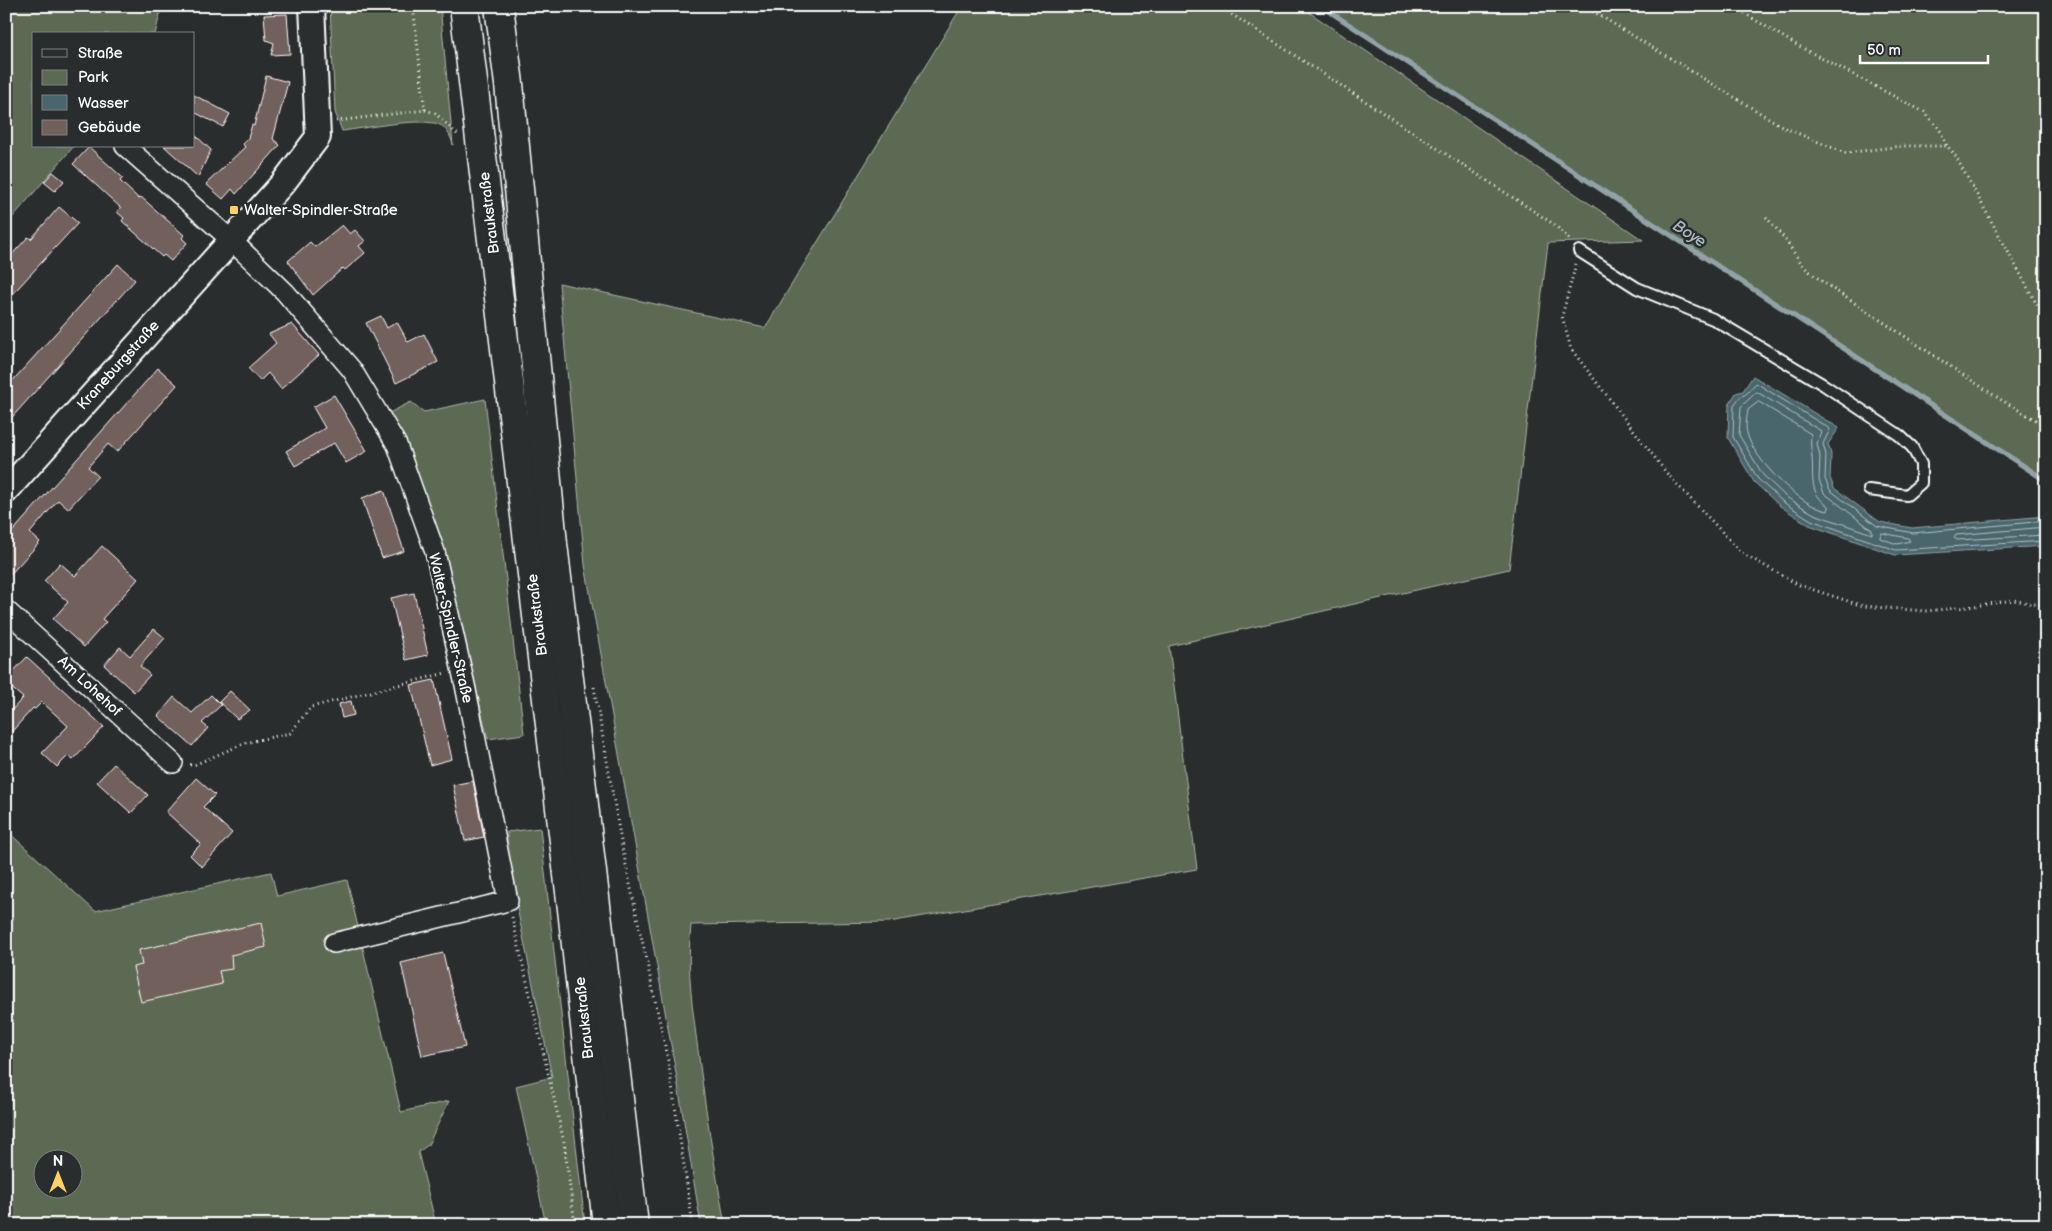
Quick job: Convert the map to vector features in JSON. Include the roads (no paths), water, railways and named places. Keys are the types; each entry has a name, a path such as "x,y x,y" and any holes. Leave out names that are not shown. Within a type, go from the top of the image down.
{"main road":[{"name":"Braukstraße","path":"464,6 571,900 607,1225"},
{"name":"Braukstraße","path":"499,6 509,84 553,544 634,1225"}],"street":[{"name":"Kraneburgstraße","path":"6,491 230,239 283,183 318,137 312,6"},
{"path":"127,148 230,239"},
{"name":"Walter-Spindler-Straße","path":"230,239 286,292 352,370 397,445 435,552 508,901 334,943"},
{"name":"Am Lohehof","path":"6,610 173,763"}],"lane":[{"path":"1579,251 1636,288 1713,319 1824,385 1899,435 1912,446 1922,464 1922,483 1907,495 1869,490"}],"water":[{"path":"1753,376 1839,428 1828,444 1831,454 1830,478 1834,488 1880,522 1912,528 2046,516 2046,546 1895,555 1809,525 1780,506 1754,482 1728,438 1729,404 1736,393 1743,391"}],"waterway":[{"name":"Boye","path":"1321,6 2046,481"}],"place":[{"name":"Walter-Spindler-Straße","path":"234,210"}]}
